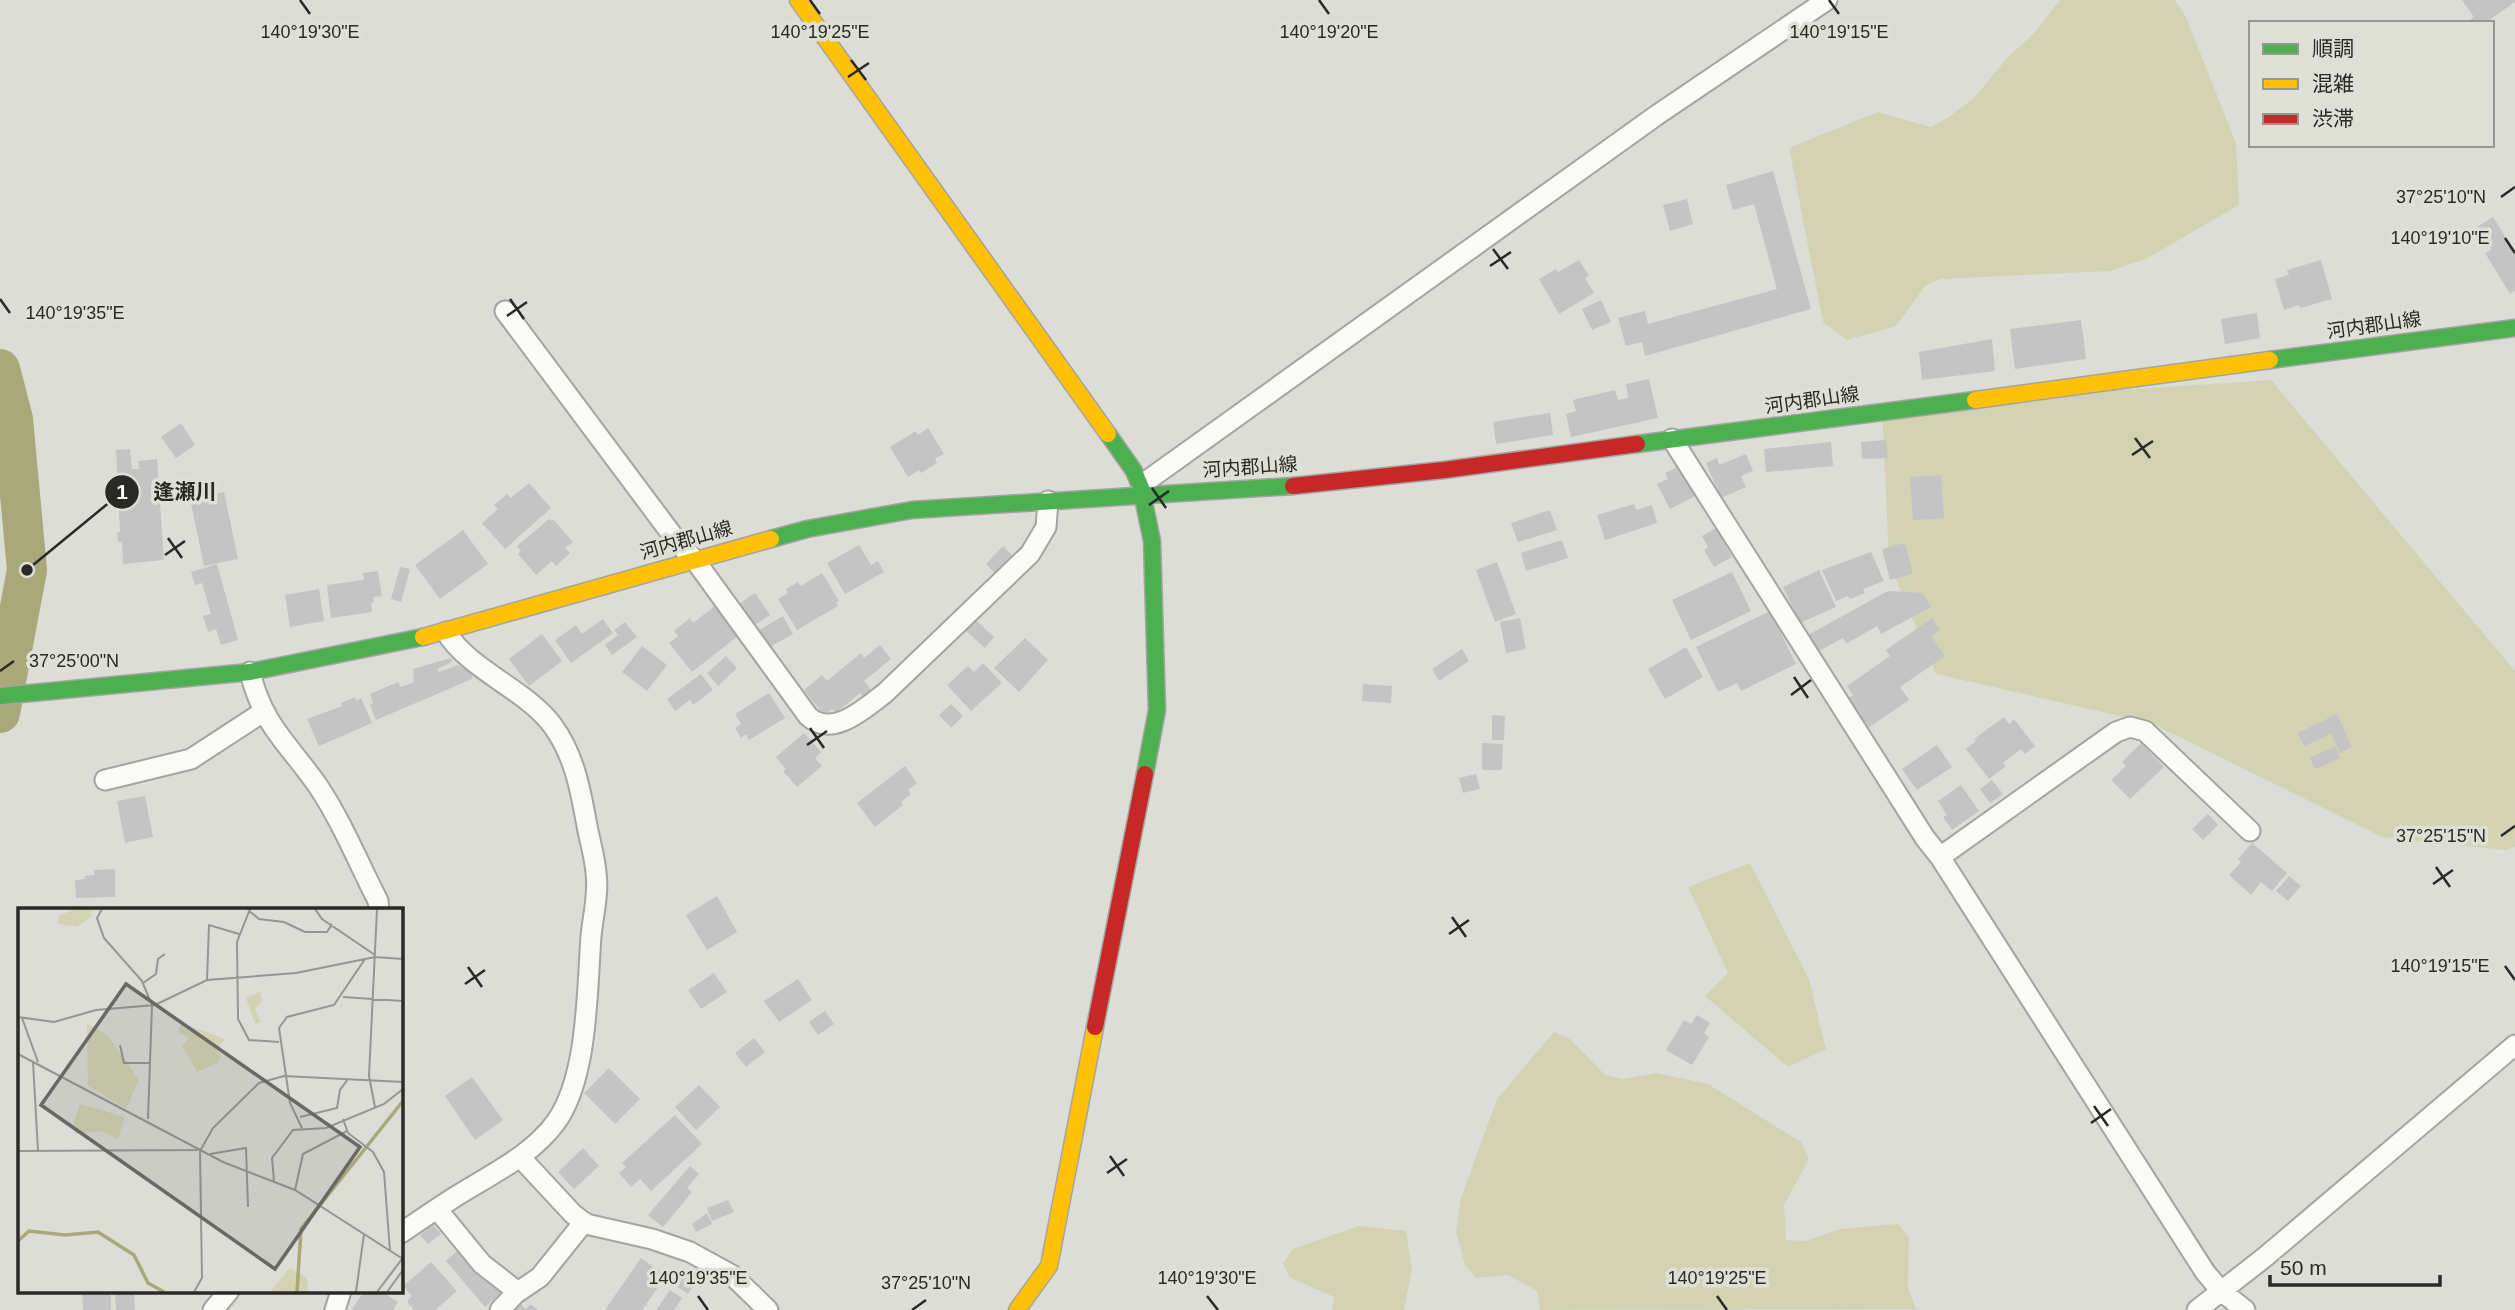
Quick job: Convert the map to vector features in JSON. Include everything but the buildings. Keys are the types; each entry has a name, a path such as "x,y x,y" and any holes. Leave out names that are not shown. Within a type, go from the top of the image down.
{"main road":[{"path":"797,0 1099,422 1142,490 1153,530 1157,710 1049,1266 1017,1310"},
{"name":"河内郡山線","path":"0,696 250,672 446,632 694,559 807,529 912,510 1048,501 1142,490 1290,486 1444,470 2515,328"}],"street":[{"path":"1142,490 1657,115 1827,0"},
{"path":"505,311 679,544 694,559 808,716 819,724 836,725 863,710 894,686 1030,554 1046,527 1048,501"},
{"path":"1672,439 2205,1272 2220,1290 2245,1310"},
{"path":"402,1232 520,1157 555,1124 565,1108 575,1080 586,1005 597,875 580,786 573,764 554,727 531,704 462,652 446,632"},
{"path":"250,672 263,712 330,806 347,836 379,908"},
{"path":"106,780 191,759 263,712"},
{"path":"1940,857 2116,732 2130,727 2145,731 2250,831"},
{"path":"2197,1310 2265,1257 2515,1045"},
{"path":"520,1157 584,1222 652,1239 690,1252 732,1275 768,1310"},
{"path":"438,1209 482,1264 518,1292"},
{"path":"500,1310 518,1292 540,1277 584,1222"},
{"path":"213,1310 228,1292"},
{"path":"335,1310 341,1292"}],"green space":[{"path":"2060,0 2175,0 2186,17 2236,143 2239,205 2146,259 2110,271 1941,279 1926,285 1896,326 1847,340 1823,322 1789,148 1878,112 1931,127 1974,98 2007,58 2033,34"},
{"path":"2271,380 2515,671 2515,847 2505,850 2382,837 2151,723 1936,674 1889,563 1882,406"},
{"path":"1750,863 1809,979 1826,1049 1788,1067 1705,996 1728,973 1688,887"},
{"path":"1554,1032 1570,1039 1605,1075 1622,1079 1656,1073 1708,1084 1801,1142 1809,1159 1784,1205 1786,1240 1806,1241 1840,1229 1898,1224 1909,1237 1908,1288 1916,1309 1540,1310 1537,1291 1508,1275 1476,1278 1465,1265 1456,1232 1461,1198 1497,1099"},
{"path":"1358,1226 1406,1231 1412,1269 1404,1310 1332,1310 1334,1297 1289,1277 1283,1263 1293,1249"}],"waterway":[{"path":"0,369 13,419 27,570 0,713"}],"traffic: fast":[{"path":"2270,360 2515,328"},
{"path":"1637,444 1975,400"},
{"path":"1108,434 1134,471 1141,488 1152,541 1157,710 1145,774"},
{"path":"771,539 807,529 912,510 1293,486"},
{"path":"0,696 250,672 423,637"}],"traffic: slow":[{"path":"798,0 1108,434"},
{"path":"1975,400 2270,360"},
{"path":"423,637 771,539"},
{"path":"1017,1310 1049,1266 1095,1027"}],"traffic: jam":[{"path":"1293,486 1444,470 1637,444"},
{"path":"1095,1027 1145,774"}],"place":[{"name":"逢瀬川","path":"27,570"}]}
